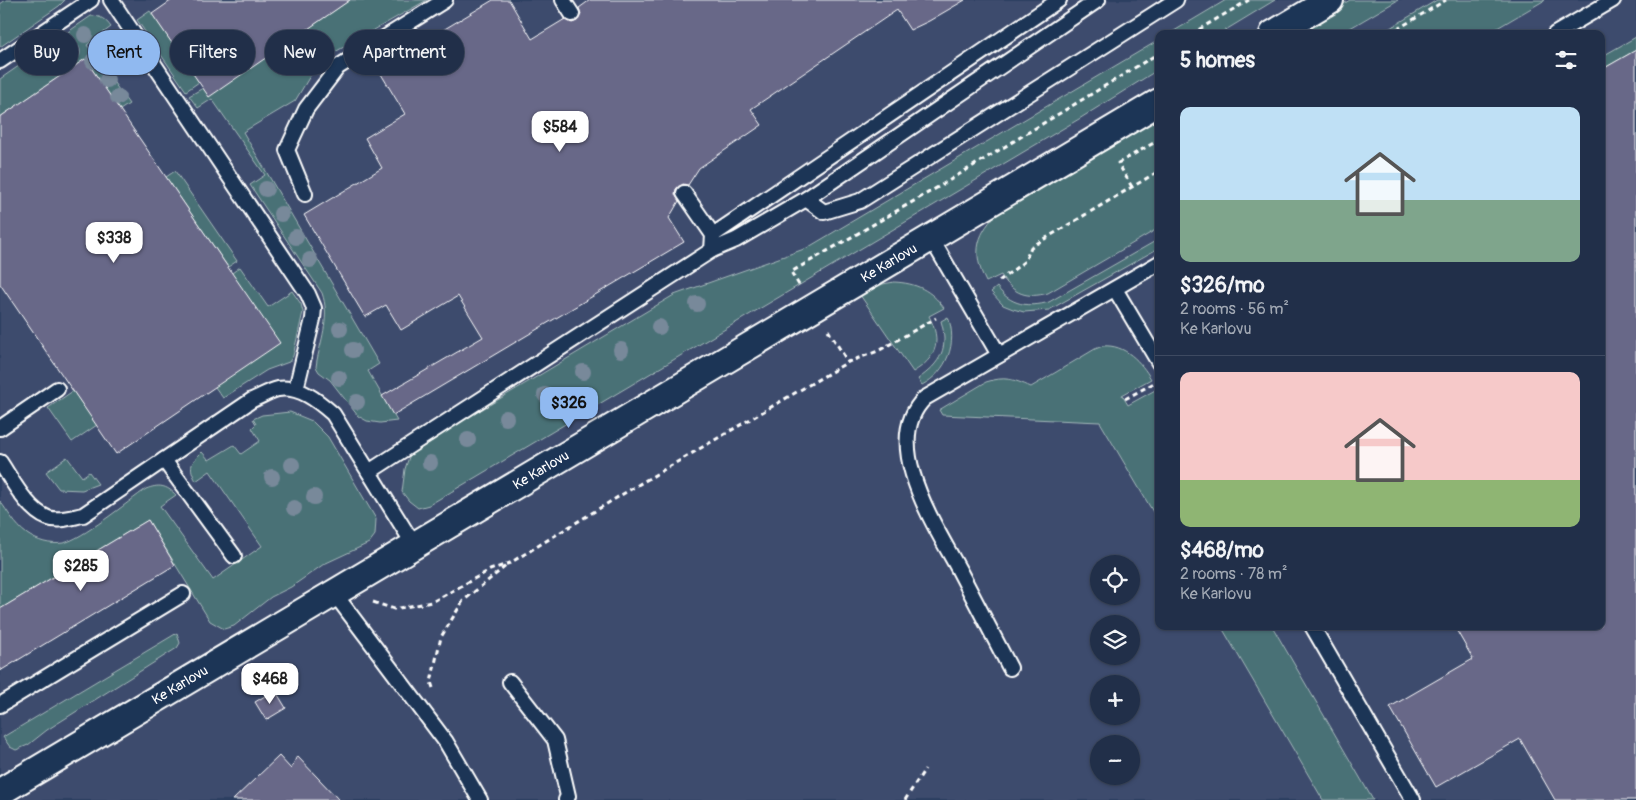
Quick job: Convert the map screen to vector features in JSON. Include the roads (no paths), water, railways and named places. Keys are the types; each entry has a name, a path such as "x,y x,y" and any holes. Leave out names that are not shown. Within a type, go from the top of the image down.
{"street":[{"path":"1280,30 1330,0"},
{"name":"Ke Karlovu","path":"1,788 334,593 1155,104"}],"lane":[{"path":"0,61 91,0"},
{"path":"111,0 308,294 314,308 313,319 296,389"},
{"path":"305,194 287,150 306,109 338,67 444,0"},
{"path":"563,0 572,14"},
{"path":"712,235 1059,0"},
{"path":"369,472 712,250 736,240 806,200 1098,0"},
{"path":"806,200 824,212 860,201 1176,0"},
{"path":"1562,30 1613,0"},
{"path":"684,193 712,235 712,250"},
{"path":"931,238 999,356"},
{"path":"1010,668 919,495 910,461 908,436 911,419 918,405 925,398 1155,265"},
{"path":"1115,288 1155,356"},
{"path":"0,428 56,389"},
{"path":"0,462 32,508 49,518 64,519 83,514 252,400 276,389 296,389 316,399 333,414 414,545"},
{"path":"164,460 234,556"},
{"path":"334,593 446,742 480,800"},
{"path":"0,705 183,594"},
{"path":"1314,630 1413,800"},
{"path":"510,682 555,740 568,796 566,800"}]}
